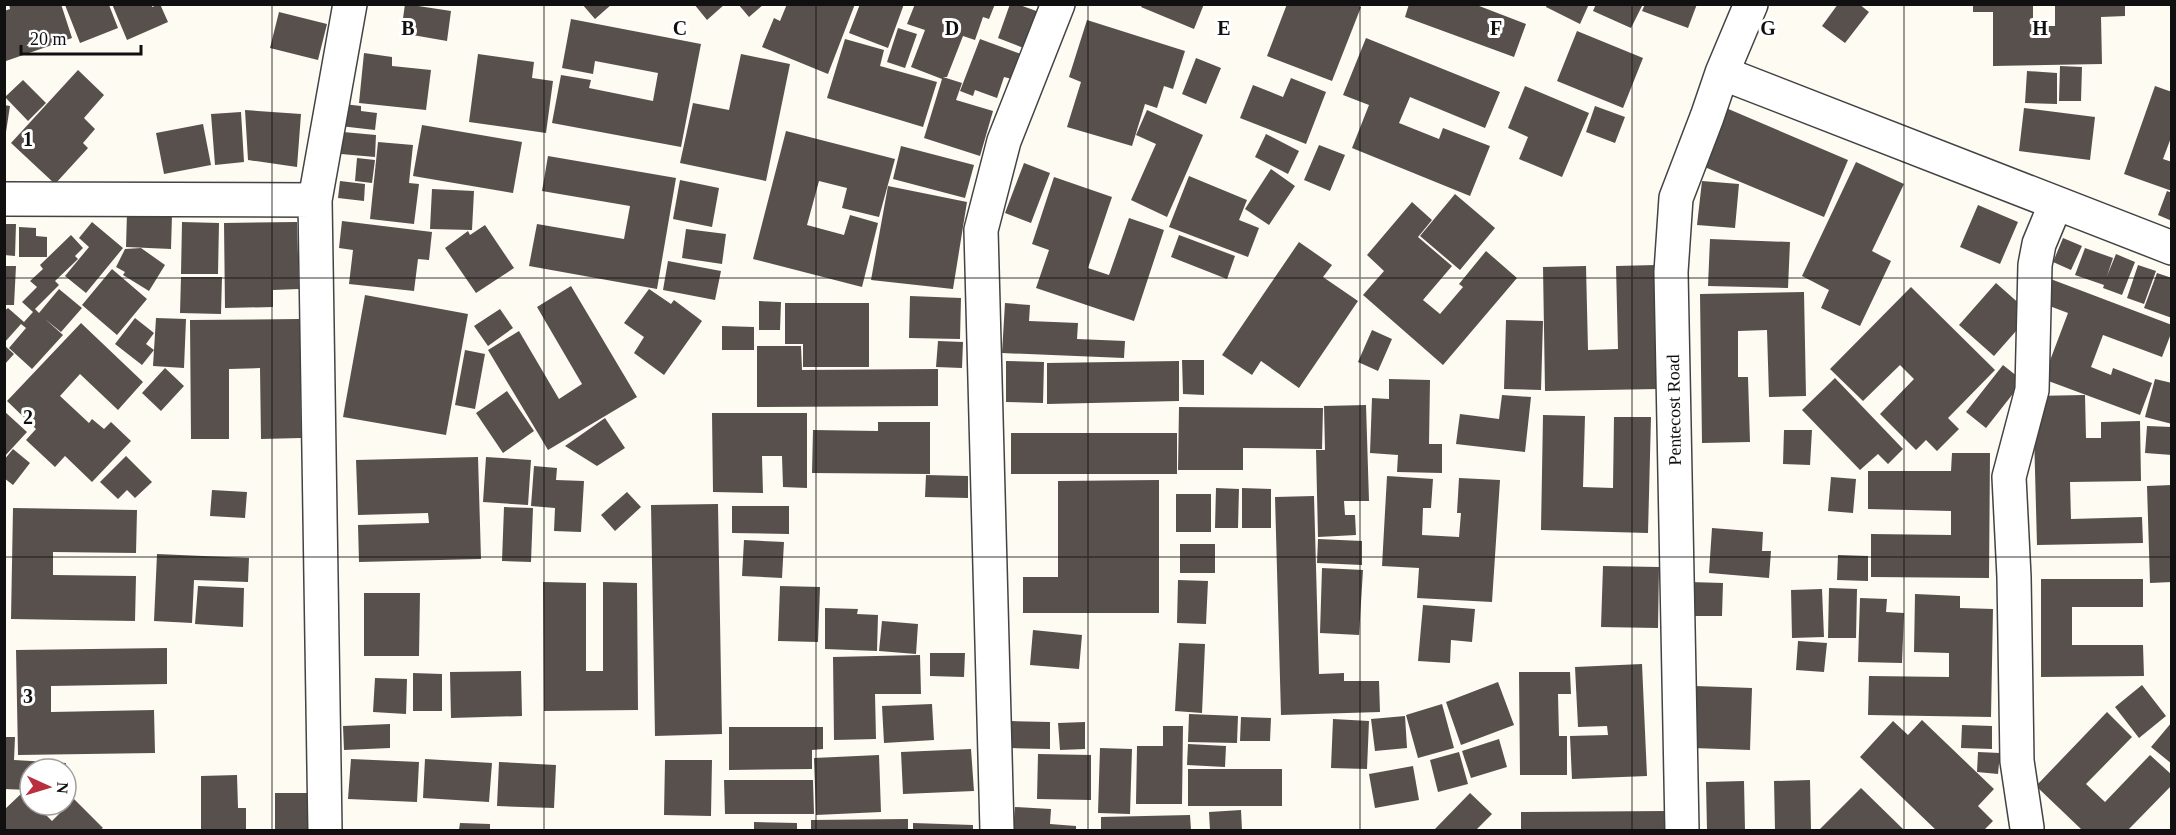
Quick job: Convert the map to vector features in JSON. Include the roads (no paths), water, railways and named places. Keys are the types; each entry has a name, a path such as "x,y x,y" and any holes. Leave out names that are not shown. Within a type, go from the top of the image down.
{"street":[{"path":"325,831 315,200 350,4"},
{"path":"997,831 981,230 1004,141 1058,4"},
{"name":"Pentecost Road","path":"1682,831 1671,272 1676,198 1722,73 1751,4"},
{"path":"1722,73 2172,248"},
{"path":"4,199 315,200"},
{"path":"2027,828 2017,761 2014,577 2008,477 2032,390 2035,265 2039,244 2056,203"}]}
